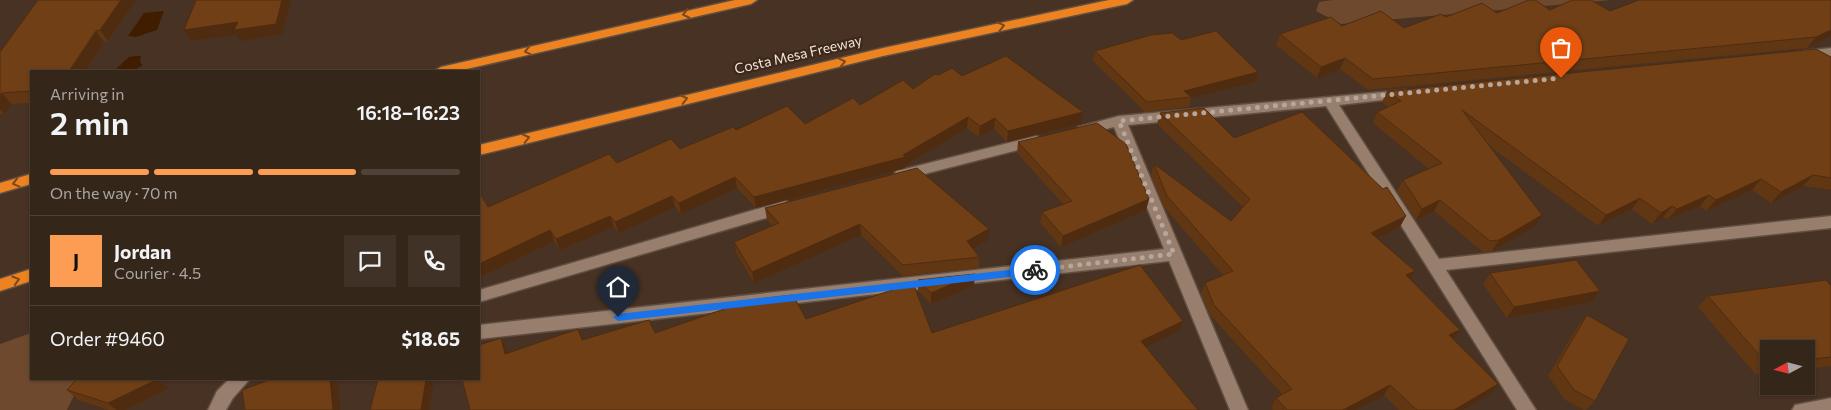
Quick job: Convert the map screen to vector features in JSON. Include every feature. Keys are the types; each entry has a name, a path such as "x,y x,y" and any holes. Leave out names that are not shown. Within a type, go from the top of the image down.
{"highway":[{"path":"445,70 751,0"},
{"name":"Costa Mesa Freeway","path":"480,150 788,74 1048,15 1127,0"},
{"path":"0,188 30,179"},
{"path":"0,285 30,275"}],"lane":[{"path":"1792,56 1831,52"},
{"path":"1072,133 1119,121 1419,92"},
{"path":"1330,101 1527,410"},
{"path":"1119,121 1239,410"},
{"path":"884,179 1053,137"},
{"path":"480,296 801,202"},
{"path":"1436,265 1831,222"},
{"path":"480,332 1174,254"},
{"path":"217,410 220,401 232,386 240,380"},
{"path":"1801,410 1831,406"}],"shaded area":[{"path":"1332,0 1612,0 1341,24 1316,11 1319,2"},
{"path":"164,11 157,30 136,37 128,36 144,13"},
{"path":"141,56 140,62 143,65 135,70 115,70 129,57"},
{"path":"30,333 30,380 82,380 67,410 0,410 0,344"}],"building":[{"path":"38,0 121,0 100,30 96,31 70,70 30,70 30,91 2,93 0,95 0,52"},
{"path":"196,0 282,0 276,24 234,30 238,22 184,30"},
{"path":"1529,0 1535,0 1550,10 1572,0 1591,0 1610,11 1639,0 1831,0 1831,30 1816,37 1373,79 1345,58 1321,67 1280,34 1331,17 1342,26 1381,11 1404,28 1441,14 1446,17 1482,3 1497,13"},
{"path":"1216,31 1258,72 1184,91 1191,97 1147,102 1095,51 1151,35 1172,33 1181,40"},
{"path":"1816,49 1831,57 1831,178 1813,175 1781,192 1761,179 1716,200 1709,195 1677,209 1672,206 1661,213 1640,198 1606,215 1462,110 1542,215 1499,240 1490,241 1440,200 1422,209 1403,180 1442,163 1377,112 1401,101 1387,91"},
{"path":"1006,56 1083,112 1008,131 995,118 980,126 968,117 903,155 905,157 754,197 735,177 679,203 672,196 615,222 610,216 556,239 550,230 480,264 480,194 488,207 609,154 617,163 671,139 680,149 733,127 736,130 787,106 805,124 853,98 860,105 903,80 913,89 935,74 939,75 952,68 962,76"},
{"path":"1204,108 1234,138 1302,112 1383,189 1387,187 1406,216 1371,233 1415,271 1406,275 1460,330 1449,335 1498,384 1454,410 1417,410 1390,385 1343,410 1287,410 1276,398 1292,389 1214,305 1205,283 1233,271 1167,196 1154,164 1231,221 1250,199 1160,113"},
{"path":"1097,123 1126,144 1149,199 1063,236 1042,212 1072,201 1018,142"},
{"path":"917,168 989,229 967,241 979,257 903,265 860,224 752,272 734,242 779,223 765,208"},
{"path":"1576,260 1600,291 1514,307 1490,273"},
{"path":"1140,265 1183,321 1141,341 1198,410 470,410 462,380 480,380 480,345 501,338 505,354 578,329 582,340 649,320 655,333 750,300 793,295 806,319 913,283 932,333"},
{"path":"975,274 931,293 918,280"},
{"path":"1826,280 1831,286 1831,357 1815,359 1815,340 1760,340 1760,356 1708,296"},
{"path":"1587,315 1629,339 1595,401 1574,390 1557,366"},
{"path":"76,380 156,380 108,403 67,390"},
{"path":"269,380 330,380 333,410 245,410 242,390"},
{"path":"378,380 426,380 421,410 370,410"}],"way so far":[{"path":"1035,270 1174,254 1119,121 1561,78"}],"route":[{"path":"618,317 1035,270"}]}
